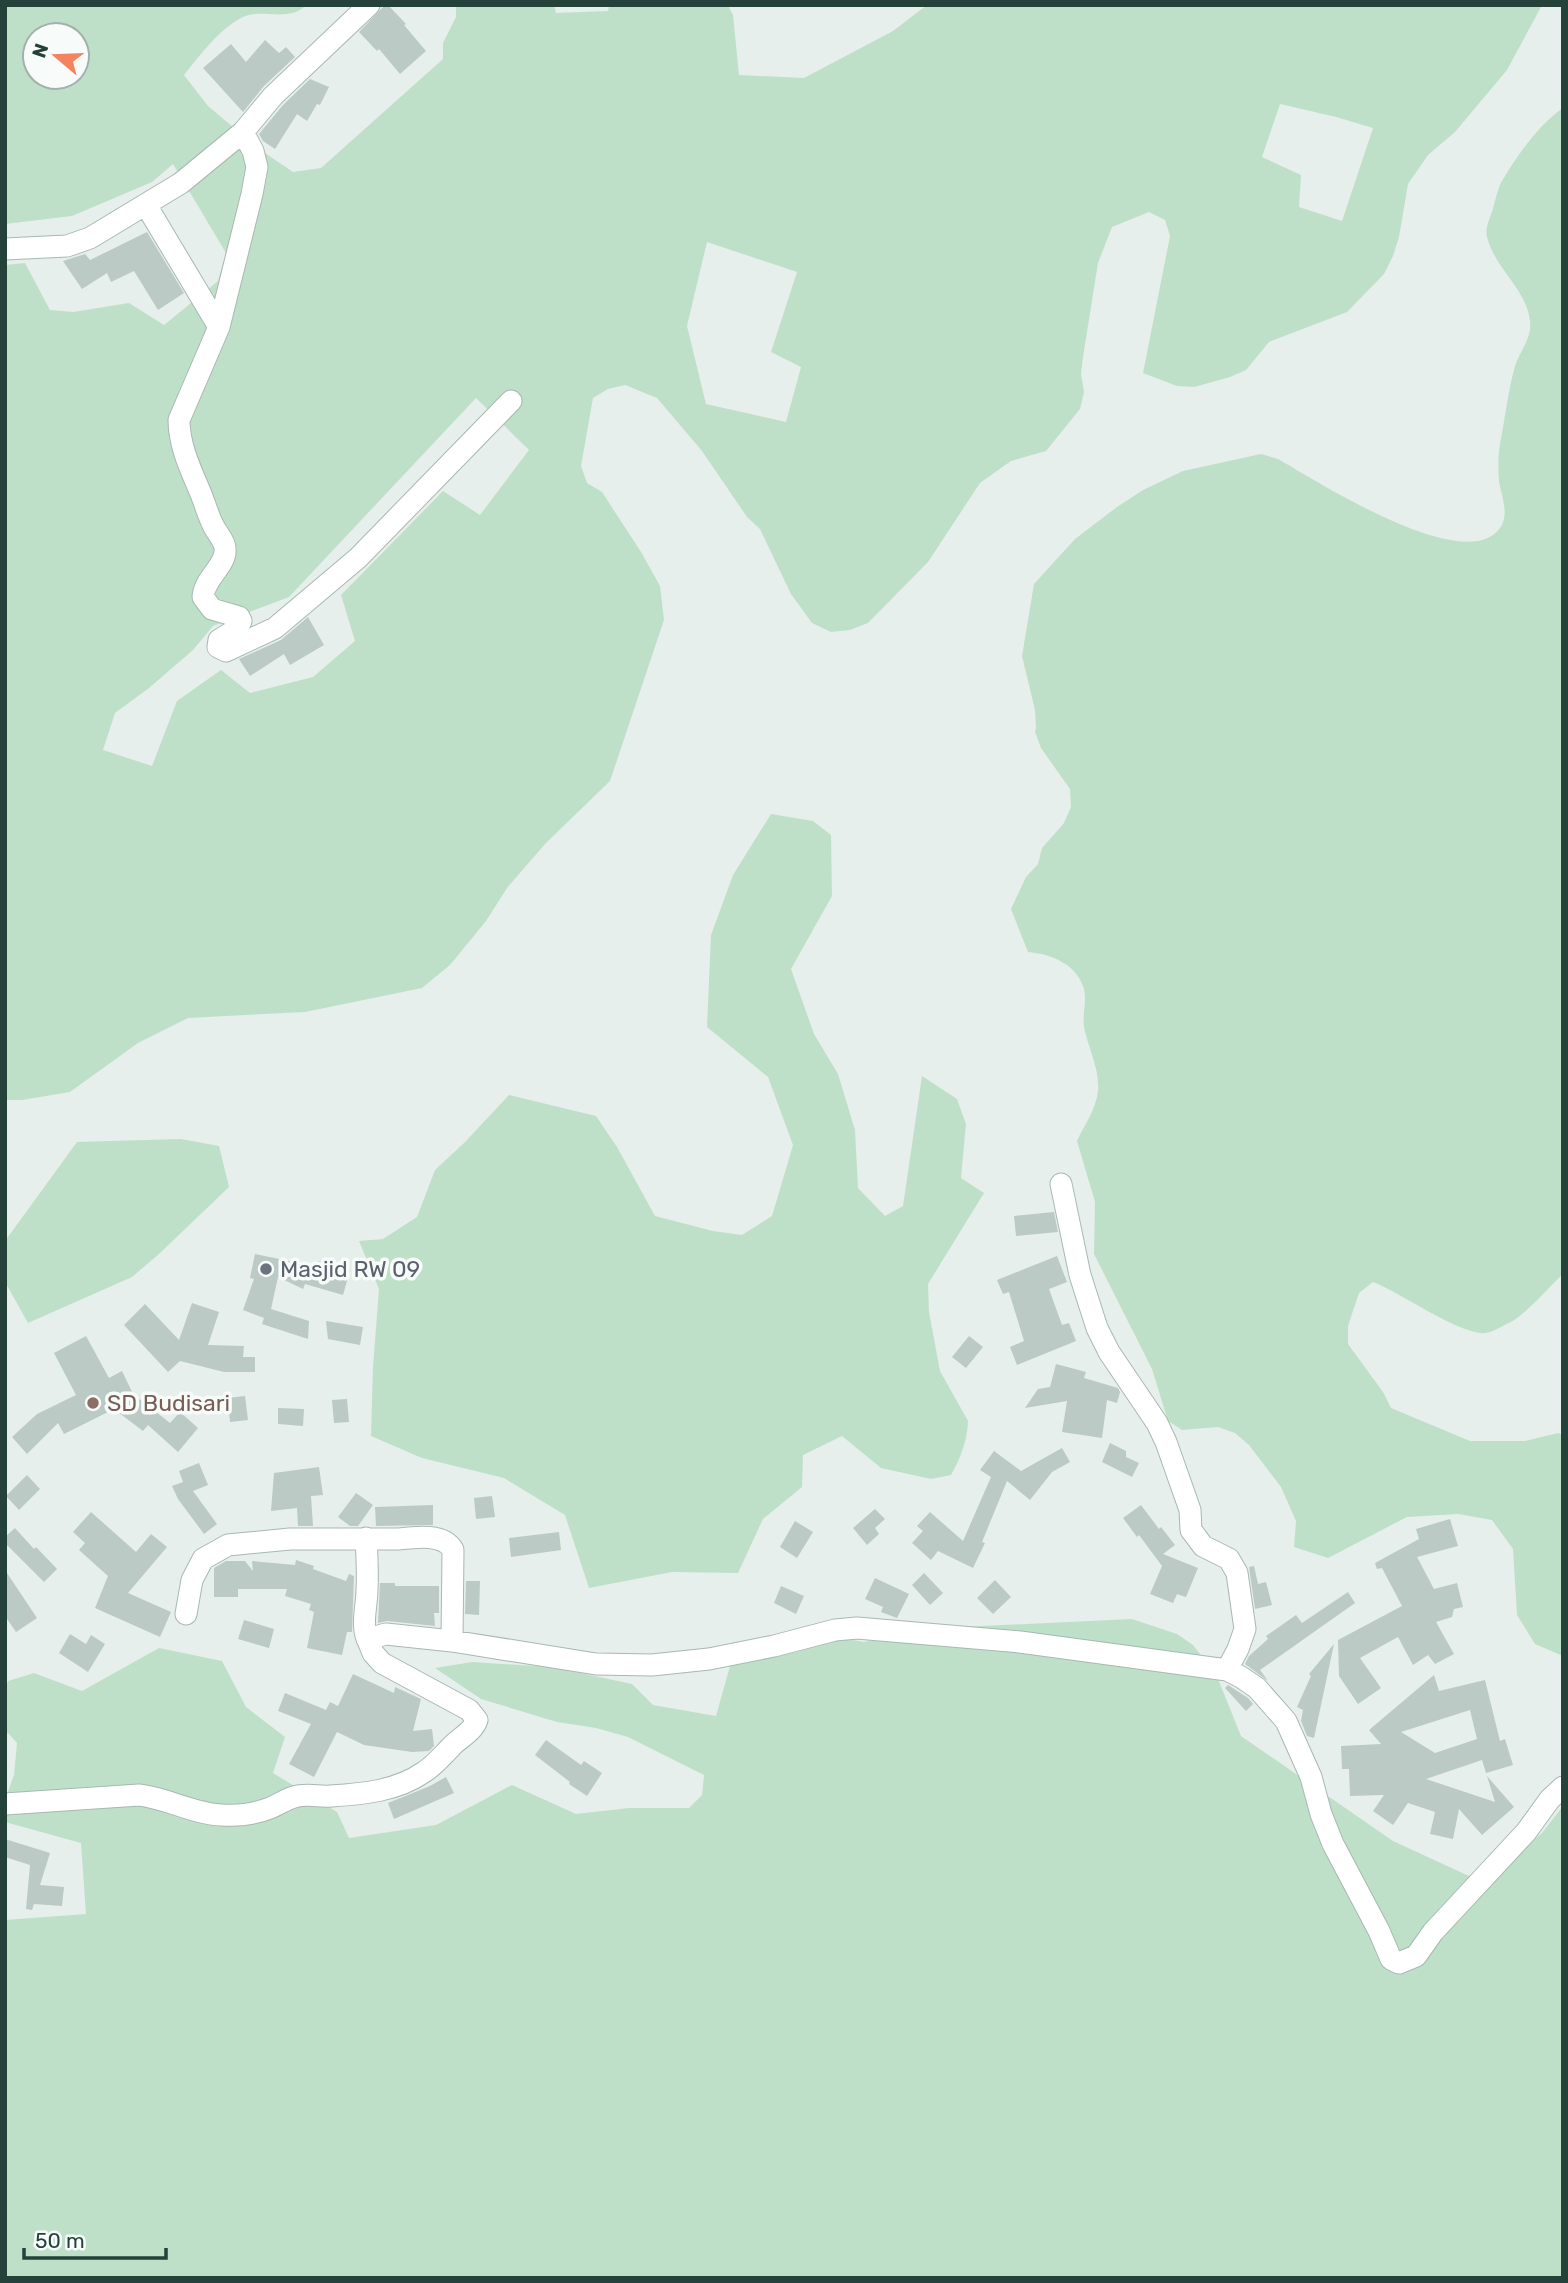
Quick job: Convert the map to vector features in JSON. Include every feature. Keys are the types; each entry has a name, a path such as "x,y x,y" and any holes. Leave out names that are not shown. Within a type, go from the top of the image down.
{"street":[{"path":"5,249 67,246 90,238 181,183 243,132 273,96 369,5"},
{"path":"243,132 253,151 257,167 219,327 179,421 179,434 191,473 226,550 205,584 203,597 212,609 239,617 241,621 237,629 219,640 218,647 226,651 275,628 358,558 462,448 511,401"},
{"path":"146,205 219,327"},
{"path":"1061,1184 1080,1275 1097,1328 1109,1352 1157,1423 1166,1442 1189,1510 1191,1530 1203,1546 1230,1559 1237,1573 1245,1629 1227,1670"},
{"path":"186,1614 192,1580 202,1559 228,1545 290,1539 415,1537 442,1540 449,1543 453,1550 452,1641"},
{"path":"5,1804 150,1796 199,1812 221,1815 248,1814 293,1797 375,1792 409,1781 440,1759 477,1720 469,1710 382,1663 373,1653 365,1637 364,1624 367,1590 366,1538"},
{"path":"369,1643 375,1637 386,1634 452,1641 596,1664 652,1665 709,1659 835,1630 857,1628 1020,1642 1227,1670 1257,1688 1286,1721 1311,1777 1321,1814 1334,1844 1394,1962 1406,1961 1416,1956 1433,1932 1526,1832 1550,1799 1563,1787"}],"green space":[{"path":"5,5 306,5 292,13 250,15 234,22 218,35 184,75 208,106 259,149 293,172 321,168 443,59 443,43 456,17 456,5 554,5 556,13 608,11 609,5 728,5 733,15 739,75 804,78 893,31 927,5 1542,5 1507,70 1455,132 1428,155 1408,184 1399,237 1384,274 1347,312 1269,342 1246,370 1194,387 1177,386 1143,373 1170,236 1165,220 1149,212 1112,227 1098,263 1083,357 1081,374 1084,392 1080,409 1046,451 1011,461 980,483 928,562 868,623 850,630 831,632 812,623 791,594 760,529 747,517 702,451 657,398 625,385 608,389 593,398 581,466 587,483 602,492 660,586 664,620 610,781 546,843 507,888 486,921 450,965 422,988 305,1012 188,1018 138,1043 70,1092 5,1100 5,265 25,263 50,310 73,312 129,303 164,325 218,281 226,253 173,164 152,182 72,216 5,224","holes":["1280,104 1373,128 1342,221 1299,207 1301,175 1262,157","707,242 797,272 771,352 801,367 786,422 706,404 687,326","476,398 529,450 480,515 443,491 341,595 355,641 313,677 250,693 221,670 177,701 152,766 103,750 115,713 193,650 213,626 289,597"]},
{"path":"1563,108 1563,1274 1518,1318 1486,1333 1475,1332 1446,1321 1373,1282 1359,1293 1348,1326 1348,1344 1383,1392 1391,1408 1470,1441 1525,1441 1558,1433 1563,1435 1563,1656 1535,1644 1517,1615 1513,1549 1492,1520 1458,1514 1407,1517 1328,1558 1294,1547 1296,1521 1281,1487 1249,1445 1235,1433 1218,1427 1182,1430 1168,1421 1152,1369 1094,1254 1095,1202 1077,1141 1092,1111 1098,1091 1096,1067 1084,1027 1084,989 1076,973 1062,962 1028,952 1011,909 1026,877 1038,864 1042,848 1064,823 1071,807 1070,789 1041,748 1035,732 1035,710 1022,656 1034,584 1075,539 1143,490 1183,471 1261,454 1278,459 1323,486 1390,520 1424,533 1456,541 1482,540 1500,528 1505,511 1499,481 1500,444 1513,376 1527,339 1530,321 1523,298 1491,248 1487,228 1502,181 1537,132"},
{"path":"771,814 813,821 831,835 832,896 791,969 814,1034 838,1074 855,1130 858,1188 885,1216 903,1206 922,1076 957,1099 966,1124 961,1178 984,1193 928,1284 929,1312 940,1371 968,1421 965,1442 951,1475 931,1479 881,1468 842,1436 803,1455 802,1487 763,1519 738,1573 672,1572 589,1588 565,1515 504,1478 422,1458 371,1436 379,1289 359,1241 383,1239 417,1217 435,1170 509,1095 596,1116 617,1147 655,1216 713,1231 742,1235 772,1216 793,1145 768,1077 707,1027 711,935 733,875"},
{"path":"181,1139 219,1146 229,1187 132,1277 28,1323 5,1282 5,1241 77,1142"},
{"path":"1132,1619 1177,1634 1193,1645 1216,1674 1241,1736 1393,1841 1482,1882 1542,1833 1563,1806 1563,2278 5,2278 5,1920 86,1914 81,1843 5,1822 5,1800 14,1775 17,1743 5,1730 5,1689 8,1681 34,1673 82,1691 159,1648 222,1661 246,1707 285,1737 273,1773 337,1812 349,1838 436,1825 512,1785 576,1814 629,1808 689,1808 702,1795 704,1775 628,1737 596,1728 557,1722 481,1699 435,1668 472,1662 552,1667 632,1684 653,1705 716,1716 730,1666 797,1652 842,1638 864,1642 917,1629"}],"building":[{"path":"385,5 406,24 404,25 426,51 400,74 379,49 377,51 359,32"},
{"path":"265,40 279,53 286,47 295,57 264,86 243,112 203,68 231,44 246,62"},
{"path":"310,79 329,87 320,105 317,104 307,121 297,114 275,149 263,141 259,134 283,105"},
{"path":"147,232 184,293 158,310 134,271 111,282 107,273 82,289 63,261 85,254 90,260"},
{"path":"308,617 324,645 290,665 284,654 250,676 239,659 281,640"},
{"path":"1054,1212 1058,1232 1016,1236 1014,1216"},
{"path":"255,1254 289,1261 314,1273 318,1261 350,1270 343,1295 305,1284 303,1289 278,1277 271,1309 309,1321 308,1339 262,1324 264,1318 243,1310 254,1279 250,1278"},
{"path":"1057,1256 1067,1282 1049,1289 1062,1325 1069,1323 1076,1341 1017,1365 1010,1347 1024,1341 1009,1292 1003,1294 997,1280"},
{"path":"192,1303 219,1312 208,1345 244,1346 243,1357 255,1357 255,1372 224,1372 180,1361 168,1372 124,1325 145,1304 179,1340"},
{"path":"326,1321 363,1327 360,1345 328,1339"},
{"path":"86,1336 109,1378 122,1371 133,1394 170,1423 180,1412 198,1428 178,1452 148,1425 143,1431 114,1409 64,1434 58,1423 27,1454 12,1437 37,1414 76,1395 54,1353"},
{"path":"969,1336 983,1347 966,1368 952,1357"},
{"path":"1056,1364 1086,1372 1084,1378 1118,1388 1120,1392 1117,1403 1107,1400 1102,1438 1062,1432 1067,1401 1025,1408 1038,1389 1050,1387"},
{"path":"245,1396 248,1420 230,1422 228,1398"},
{"path":"347,1399 349,1422 334,1423 332,1400"},
{"path":"278,1408 304,1409 303,1426 278,1424"},
{"path":"1110,1443 1126,1451 1126,1457 1139,1463 1132,1477 1102,1462"},
{"path":"1062,1448 1070,1462 1052,1472 1030,1500 1007,1481 973,1568 938,1551 931,1560 912,1543 923,1531 917,1526 930,1512 963,1541 991,1477 980,1470 994,1451 1021,1471"},
{"path":"199,1463 208,1485 193,1491 217,1524 204,1534 178,1499 172,1486 183,1482 179,1471"},
{"path":"319,1467 323,1495 311,1496 313,1526 298,1526 297,1508 271,1511 274,1473"},
{"path":"27,1475 40,1489 19,1510 6,1496"},
{"path":"356,1493 373,1505 358,1526 350,1526 338,1517"},
{"path":"492,1496 495,1517 476,1519 474,1498"},
{"path":"433,1505 433,1525 376,1526 375,1507"},
{"path":"1141,1505 1175,1545 1163,1554 1198,1568 1186,1597 1177,1594 1173,1603 1150,1594 1162,1566 1123,1518"},
{"path":"875,1509 885,1519 875,1528 879,1534 867,1545 853,1528"},
{"path":"91,1512 136,1552 151,1534 167,1547 128,1593 171,1612 160,1637 95,1608 108,1576 79,1550 85,1543 73,1532"},
{"path":"1450,1519 1458,1546 1417,1557 1434,1589 1457,1583 1463,1607 1454,1609 1452,1617 1436,1622 1454,1654 1435,1664 1428,1655 1413,1665 1398,1637 1360,1658 1381,1688 1358,1704 1339,1676 1338,1640 1402,1606 1382,1568 1377,1569 1375,1563 1419,1539 1416,1529"},
{"path":"795,1521 813,1532 797,1558 780,1547"},
{"path":"15,1528 57,1569 44,1582 5,1543 5,1537"},
{"path":"559,1532 561,1550 511,1557 509,1538"},
{"path":"296,1560 346,1581 349,1574 354,1576 352,1632 347,1632 342,1655 307,1648 314,1612 309,1610 311,1604 285,1596 287,1589 238,1589 238,1597 214,1597 214,1568 226,1561 245,1561 253,1571 252,1561 295,1565"},
{"path":"1254,1566 1258,1584 1266,1582 1272,1605 1255,1609 1249,1567"},
{"path":"5,1570 37,1618 16,1632 5,1616"},
{"path":"924,1573 943,1593 930,1605 912,1585"},
{"path":"875,1578 909,1594 897,1618 881,1612 883,1607 865,1599"},
{"path":"995,1580 1011,1597 993,1614 977,1598"},
{"path":"466,1581 480,1581 479,1615 465,1614"},
{"path":"380,1583 395,1583 395,1586 439,1586 439,1613 434,1613 435,1626 387,1621 378,1623"},
{"path":"781,1586 804,1596 796,1614 774,1603"},
{"path":"1348,1592 1355,1603 1260,1670 1268,1681 1245,1664 1249,1656 1268,1639 1266,1636 1296,1615 1302,1623"},
{"path":"244,1620 274,1629 269,1648 238,1639"},
{"path":"70,1634 86,1644 91,1635 105,1644 88,1672 59,1653"},
{"path":"1334,1644 1314,1738 1307,1736 1301,1721 1303,1710 1297,1707 1311,1676 1309,1674"},
{"path":"353,1674 394,1693 395,1687 421,1699 413,1731 432,1729 434,1746 429,1751 412,1752 364,1745 337,1732 314,1777 289,1764 311,1724 278,1711 285,1693 326,1710 330,1702 338,1706"},
{"path":"1434,1675 1439,1691 1485,1680 1500,1741 1505,1739 1513,1765 1486,1773 1482,1760 1426,1779 1495,1802 1487,1776 1514,1807 1482,1835 1459,1809 1453,1839 1430,1834 1435,1812 1408,1803 1393,1825 1373,1811 1384,1795 1350,1796 1349,1769 1342,1769 1341,1746 1381,1744 1369,1730","holes":["1470,1710 1477,1739 1435,1753 1401,1732"]},
{"path":"1228,1685 1253,1704 1246,1711 1225,1688"},
{"path":"546,1740 581,1765 584,1761 602,1773 587,1796 535,1755"},
{"path":"446,1777 454,1793 394,1819 388,1803"},
{"path":"5,1839 50,1853 40,1885 64,1887 62,1906 34,1904 32,1910 26,1909 30,1865 5,1857"}],"place":[{"name":"Masjid RW 09","path":"266,1269"},
{"name":"SD Budisari","path":"93,1403"}]}
